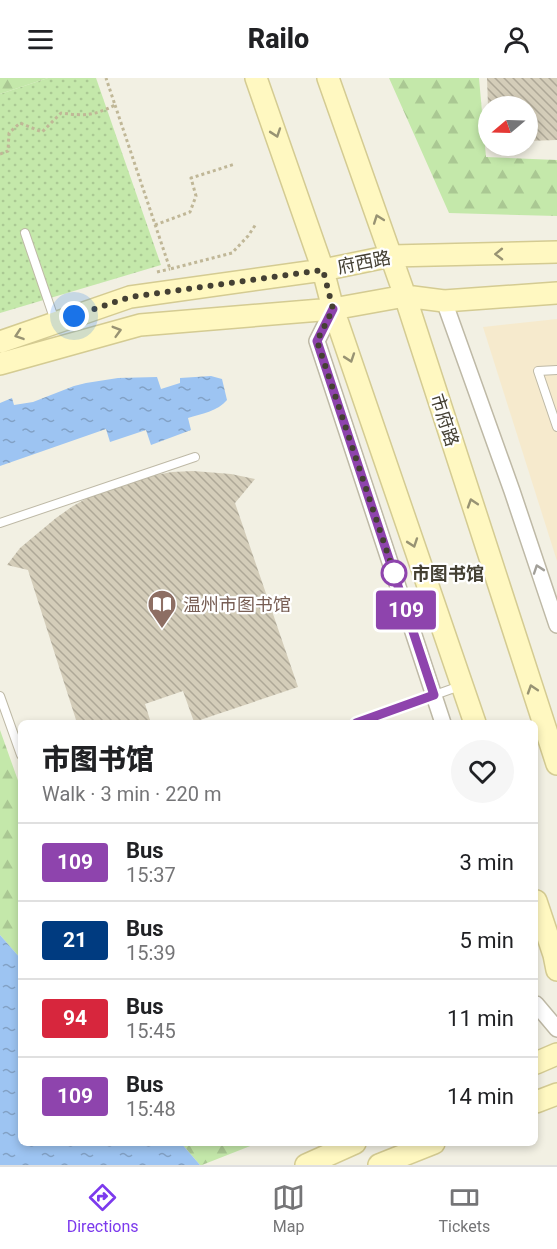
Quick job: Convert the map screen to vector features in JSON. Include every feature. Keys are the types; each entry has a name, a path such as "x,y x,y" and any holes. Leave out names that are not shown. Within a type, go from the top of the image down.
{"main road":[{"path":"256,78 474,720"},
{"name":"市府路","path":"328,78 405,296 557,765"},
{"name":"府西路","path":"0,342 130,297 323,270 391,256 557,252"},
{"path":"0,364 140,325 333,309 405,296 444,301 557,293"},
{"path":"538,907 557,970"},
{"path":"538,1062 557,1054"},
{"path":"538,1101 557,1094"},
{"path":"306,1165 349,1146"},
{"path":"379,1165 426,1146"}],"street":[{"path":"444,301 557,625"},
{"path":"333,309 317,341 442,720"},
{"path":"538,1006 557,1029"}],"lane":[{"path":"25,233 56,323"},
{"path":"557,370 538,371 557,427"},
{"path":"0,523 195,457"},
{"path":"372,720 462,686"},
{"path":"0,696 18,747"}],"path":[{"path":"106,78 170,268 232,253 256,224"},
{"path":"0,154 8,151 9,133 20,123 42,132 61,113 83,116 99,113 115,105"},
{"path":"155,225 190,212 196,196 191,178 235,164"}],"shaded area":[{"path":"557,319 557,561 483,327"}],"green space":[{"path":"0,78 48,78 0,94"},
{"path":"48,78 96,78 161,265 0,313 0,94"},
{"path":"389,78 479,78 481,96 478,96 478,156 557,160 557,216 449,213"},
{"path":"0,730 18,781 18,956 0,935"},
{"path":"184,1146 250,1146 202,1165"}],"water":[{"path":"211,376 222,379 227,400 214,409 188,418 191,430 151,445 146,430 110,442 106,429 0,466 0,403 12,398 14,405 33,402 74,386 118,378 157,377 161,389 180,383 180,378"},
{"path":"0,935 18,956 18,1146 184,1146 200,1165 0,1165"}],"building":[{"path":"487,78 557,78 557,140 538,141 538,96 488,96"},
{"name":"温州市图书馆","path":"172,472 231,474 255,479 235,503 298,687 200,720 193,720 183,691 145,704 150,720 76,720 28,570 7,565 20,548 73,506 113,487"}],"bus line":[{"name":"109","path":"333,309 317,341 434,695 364,720"}],"place":[{"name":"市图书馆","path":"394,573"},
{"name":"温州市图书馆","path":"162,630"}],"route":[{"path":"74,316 130,297 323,270 333,309 317,341 397,582 394,573"}]}
